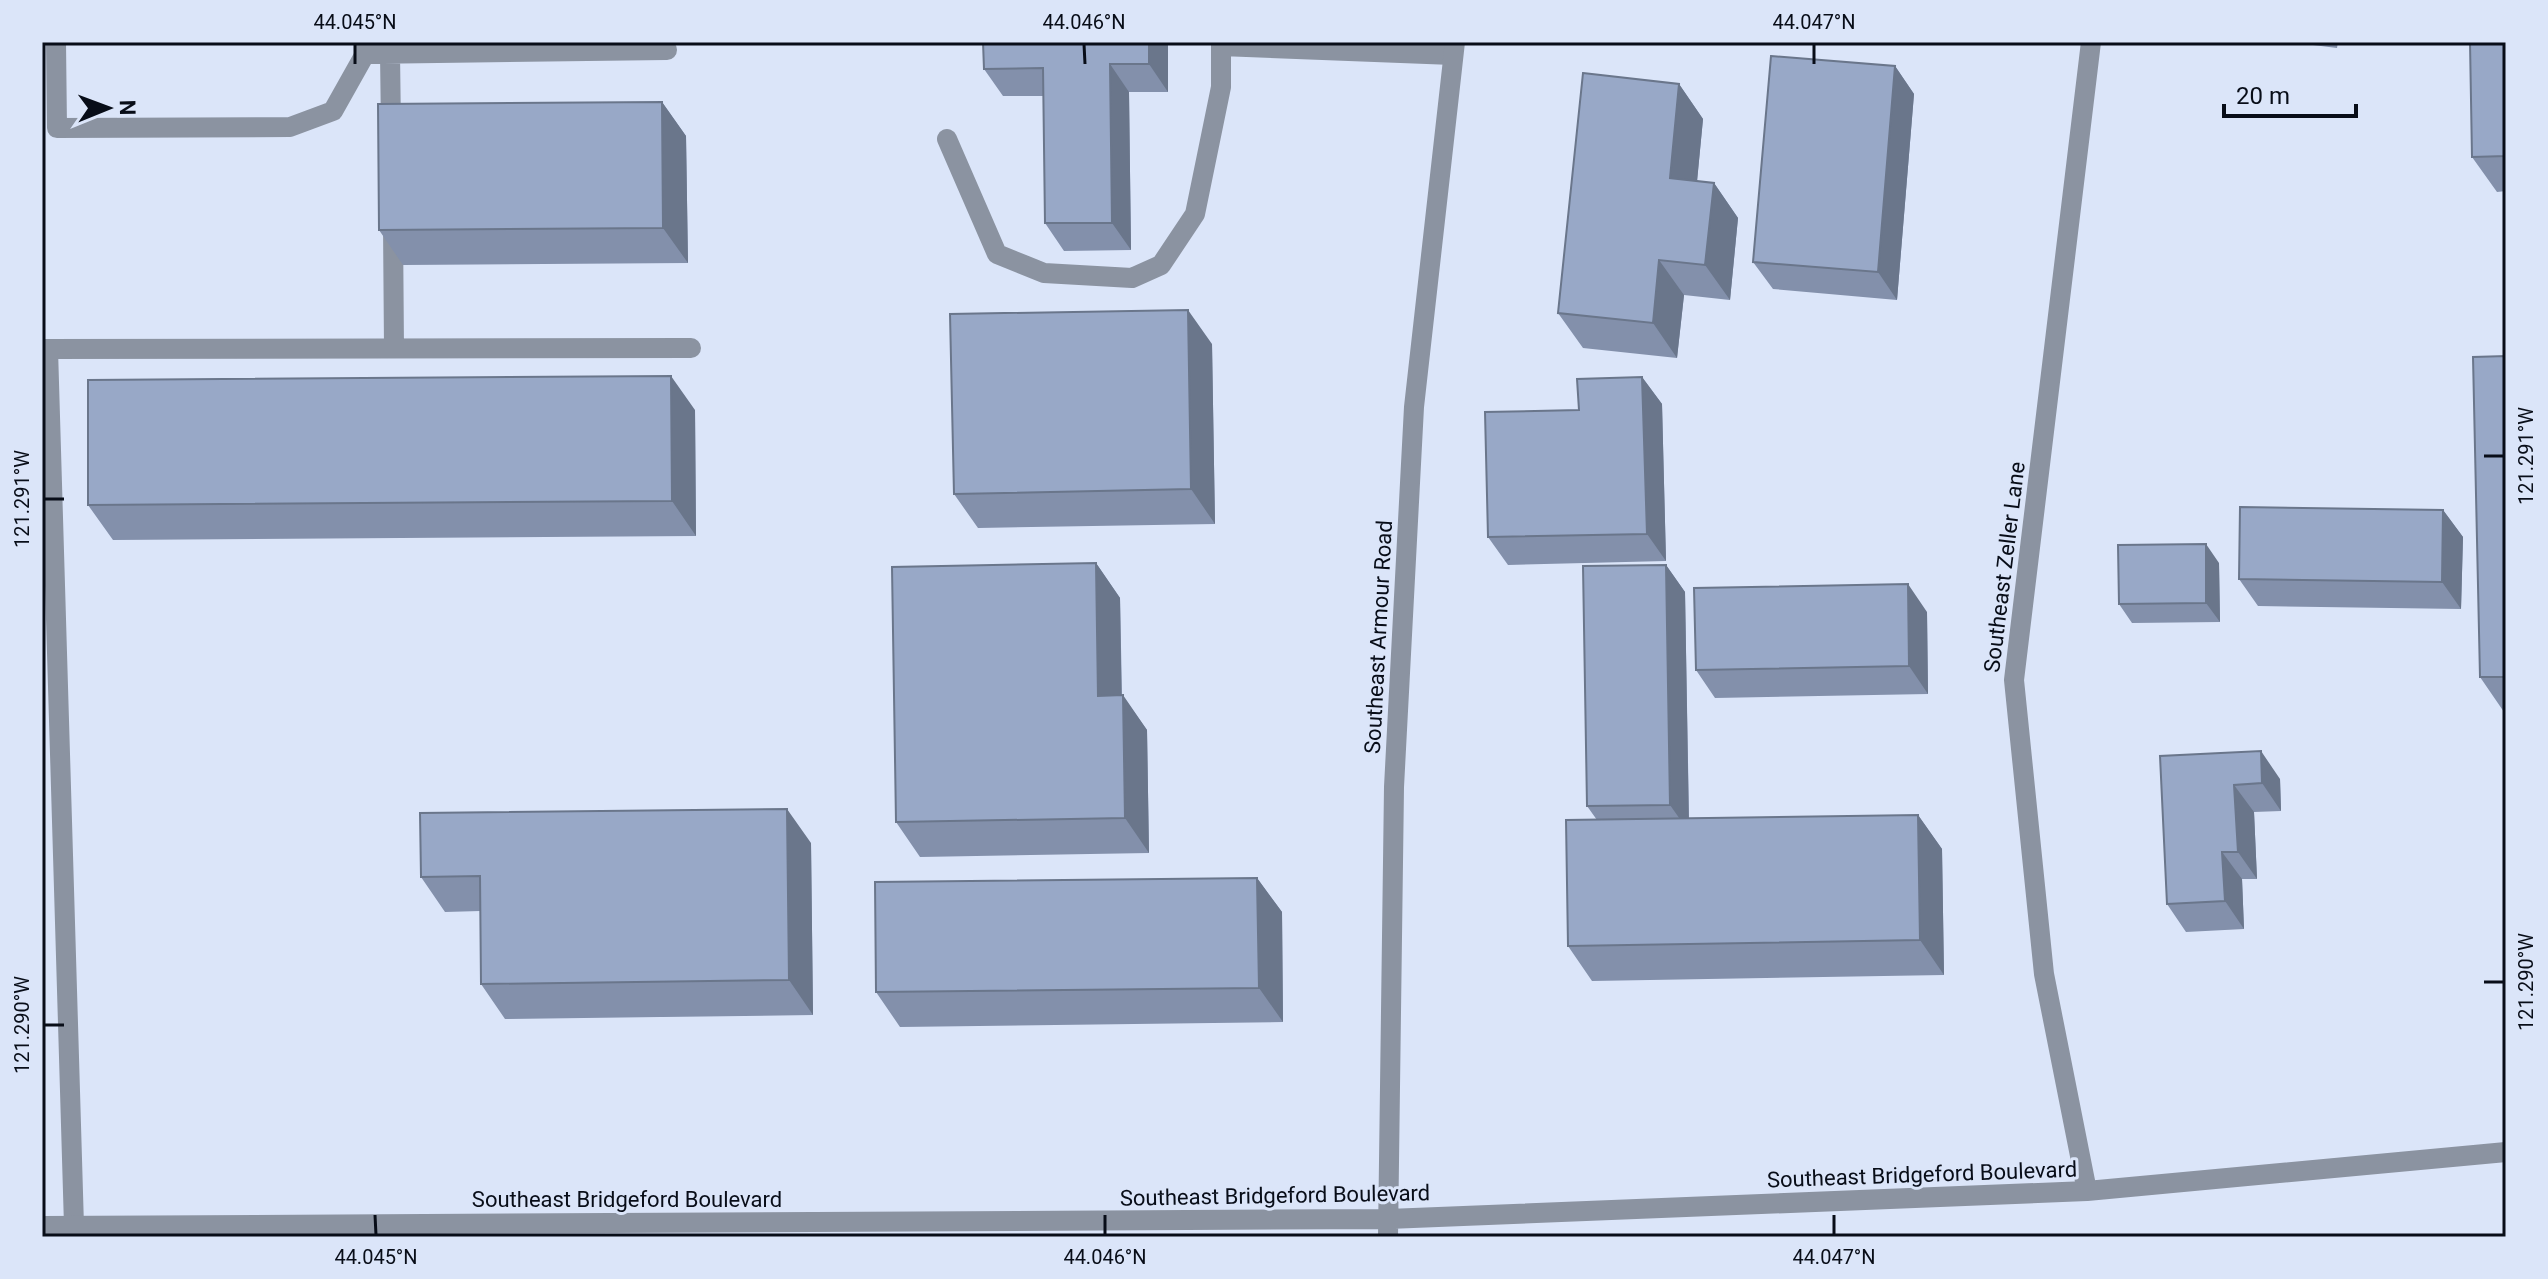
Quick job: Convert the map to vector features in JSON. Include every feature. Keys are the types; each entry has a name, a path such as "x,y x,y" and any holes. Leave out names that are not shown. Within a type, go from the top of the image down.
{"street":[{"path":"56,42 57,128 290,127 333,111 365,48 390,53 667,50"},
{"name":"Southeast Zeller Lane","path":"2087,1191 2044,974 2014,680 2091,42"},
{"path":"947,139 997,254 1044,273 1132,278 1161,265 1195,214 1221,87 1221,44 1454,48"},
{"name":"Southeast Armour Road","path":"1388,1228 1394,787 1413,438 1454,48"},
{"path":"390,53 391,146"},
{"path":"392,208 394,348"},
{"path":"74,1226 50,726 45,349 691,348"},
{"name":"Southeast Bridgeford Boulevard","path":"42,1226 1388,1228 2087,1191 2506,1152"}],"building":[{"path":"983,42 1149,42 1149,64 1110,64 1112,223 1045,223 1043,68 984,69"},
{"path":"2470,42 2506,42 2506,156 2472,157"},
{"path":"1771,56 1895,66 1878,272 1753,262"},
{"path":"1583,73 1679,84 1670,178 1714,183 1705,265 1659,260 1653,323 1558,313"},
{"path":"662,102 663,228 379,230 378,104"},
{"path":"1188,310 1191,489 954,494 950,314"},
{"path":"2506,356 2506,677 2480,677 2473,357"},
{"path":"671,376 672,501 88,505 88,380"},
{"path":"1642,377 1647,534 1488,537 1485,412 1579,410 1577,379"},
{"path":"2240,507 2443,510 2442,582 2239,579"},
{"path":"2206,544 2206,603 2119,604 2118,545"},
{"path":"1096,563 1098,696 1123,695 1125,818 896,822 892,567"},
{"path":"1666,565 1670,805 1587,806 1583,566"},
{"path":"1908,584 1909,666 1696,670 1694,588"},
{"path":"2261,751 2262,783 2234,785 2238,852 2222,852 2225,901 2167,904 2160,756"},
{"path":"787,809 789,980 481,984 480,876 421,877 420,813"},
{"path":"1918,815 1920,940 1568,946 1566,820"},
{"path":"1257,878 1259,988 876,992 875,882"}]}
